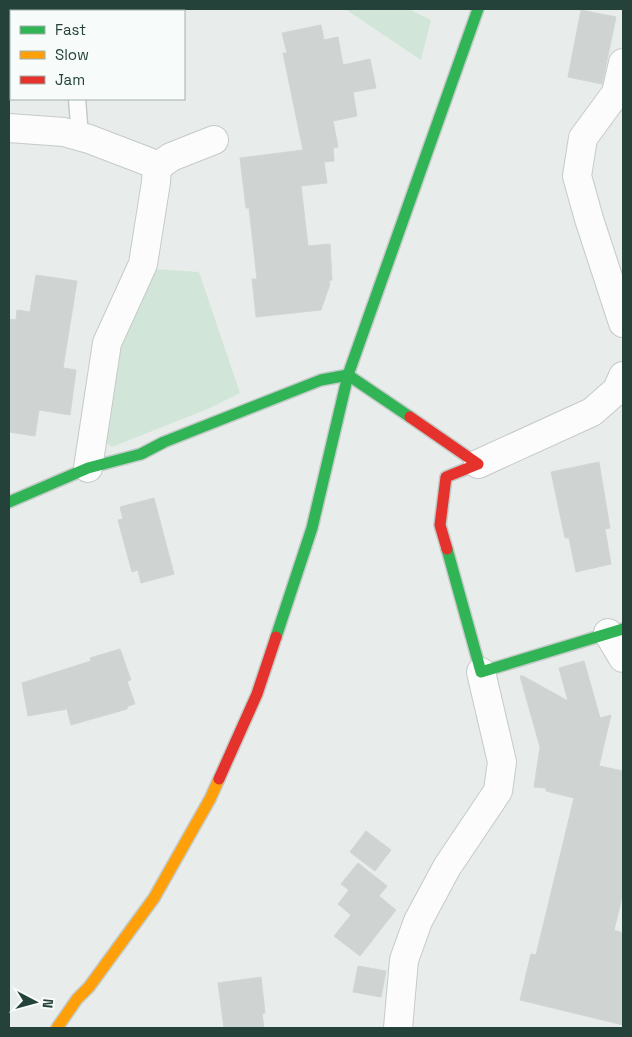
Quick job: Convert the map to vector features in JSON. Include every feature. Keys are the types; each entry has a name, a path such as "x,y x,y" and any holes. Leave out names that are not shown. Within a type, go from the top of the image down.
{"street":[{"path":"57,1028 154,898 210,799 257,694 312,528 348,376 478,9"},
{"path":"623,64 616,93 583,138 577,176 623,324"},
{"path":"9,128 64,132 80,136 149,162 157,167"},
{"path":"157,167 171,157 214,140"},
{"path":"88,468 107,343 143,264 157,167"},
{"path":"9,502 88,468 140,454 164,442 320,380 348,376 478,464"},
{"path":"398,1028 404,960 418,921 447,866 498,792 502,762 481,672 440,525 446,477 592,412 617,390 623,376"},
{"path":"481,672 616,631 623,658"}],"lane":[{"path":"76,100 80,136"}],"green space":[{"path":"345,9 409,9 431,20 421,60"},
{"path":"155,269 199,272 240,393 210,408 112,447 99,437 116,346"}],"building":[{"path":"581,10 616,17 602,84 568,77"},
{"path":"321,25 324,40 338,37 343,65 370,59 376,88 353,92 357,116 333,121 338,147 333,148 334,161 324,162 327,183 301,186 308,246 330,244 332,280 329,281 330,284 321,310 256,317 252,279 257,279 249,208 246,208 240,158 303,150 283,53 287,53 282,33"},
{"path":"36,275 77,281 63,368 76,370 70,415 39,410 35,436 9,432 9,319 16,320 17,310 30,312"},
{"path":"599,462 610,528 605,529 611,564 576,572 569,538 565,538 551,472"},
{"path":"154,498 174,574 141,583 138,570 132,572 118,520 123,519 120,507"},
{"path":"120,649 131,680 127,681 135,704 128,706 127,709 71,725 67,709 28,716 22,683 91,661 90,658"},
{"path":"584,661 600,718 611,715 599,766 623,771 623,893 614,930 623,933 623,1025 520,1000 531,954 536,955 574,798 546,791 546,788 534,787 540,747 520,676 568,701 559,668"},
{"path":"366,831 391,850 375,871 350,852"},
{"path":"358,863 387,886 379,896 396,910 360,956 334,936 351,915 338,904 349,890 341,884"},
{"path":"358,966 386,971 381,997 353,992"},
{"path":"261,977 265,1013 262,1014 264,1028 224,1028 218,983"}],"traffic: fast":[{"path":"276,637 312,528 348,375 478,9"},
{"path":"9,502 88,468 141,454 164,442 321,380 348,375 410,417"},
{"path":"447,549 481,672 623,629"}],"traffic: slow":[{"path":"57,1028 154,898 210,799 219,779"}],"traffic: jam":[{"path":"410,417 478,464 446,477 440,525 447,549"},
{"path":"219,779 257,694 276,637"}]}
